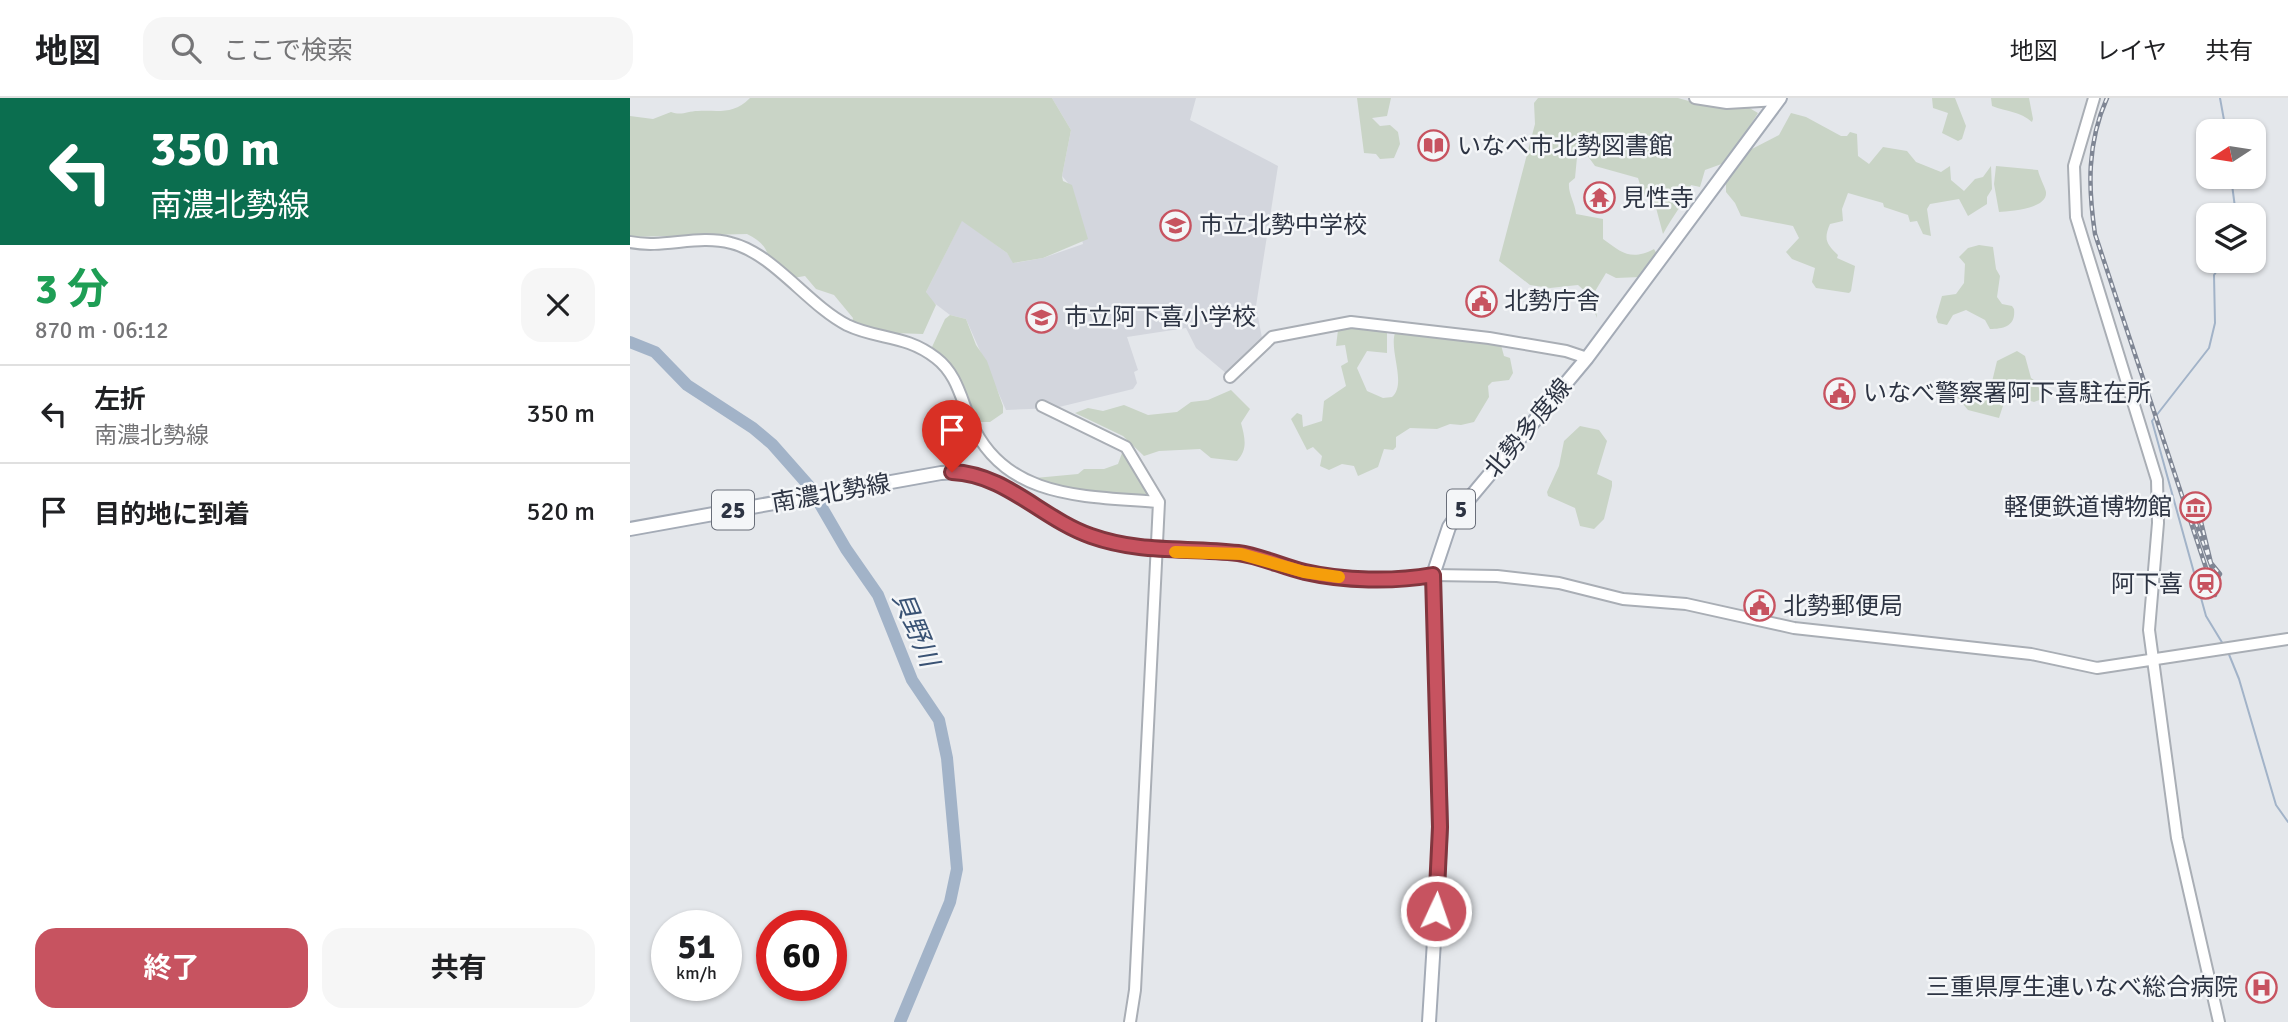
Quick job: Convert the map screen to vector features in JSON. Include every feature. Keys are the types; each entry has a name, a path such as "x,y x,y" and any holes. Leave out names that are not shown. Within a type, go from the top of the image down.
{"main road":[{"name":"北勢多度線","path":"1429,1022 1440,827 1433,575 1449,527 1464,505 1587,358 1779,99"},
{"name":"南濃北勢線","path":"630,529 941,473 972,474 1002,485 1051,518 1089,536 1157,551 1241,554 1304,572 1334,576 1433,575"}],"street":[{"path":"1695,98 1727,103 1779,99"},
{"path":"2094,98 2074,166 2077,216 2157,480 2158,523 2149,616 2178,838 2218,1022"},
{"path":"630,242 720,241 744,248 846,324 899,338 944,364 958,385 971,422 985,447 1023,481 1075,494 1159,502"},
{"path":"1230,377 1272,337 1351,323 1489,338 1566,351 1587,358"},
{"path":"1042,406 1126,447 1159,502 1135,990 1130,1022"},
{"path":"1433,575 1497,576 1559,583 1623,599 1686,604 1807,630 2031,654 2097,668 2288,639"}],"shaded area":[{"name":"市立北勢中学校","path":"1052,98 1196,98 1190,120 1278,166 1256,306 1262,338 1231,373 1227,374 1196,348 1186,328 1127,337 1138,370 1134,372 1137,383 1133,389 1055,408 1006,410 966,319 950,315 929,299 926,292 962,220 1007,253 1014,263 1043,258 1083,244 1068,183 1062,176 1071,130"}],"green space":[{"path":"750,98 1052,98 1071,130 1062,176 1063,181 1072,185 1088,239 1043,258 1013,263 1007,253 962,221 926,292 936,305 923,334 894,333 852,322 853,318 834,295 816,289 805,276 793,278 769,260 762,244 747,234 630,237 630,116 653,119 671,112 678,114 726,110 738,107"},
{"path":"1357,98 1391,98 1387,116 1372,118 1380,126 1390,125 1398,132 1400,144 1394,158 1380,159 1376,154 1364,153"},
{"path":"1538,98 1678,98 1703,105 1746,106 1758,113 1727,162 1705,170 1700,187 1691,185 1663,234 1655,204 1644,197 1638,178 1595,166 1587,155 1577,157 1575,178 1569,183 1576,214 1603,219 1603,239 1621,251 1633,255 1654,249 1658,256 1640,277 1616,278 1606,273 1594,293 1597,318 1587,293 1578,285 1550,288 1530,285 1499,261 1535,124 1534,103"},
{"path":"1932,98 1955,98 1966,126 1962,139 1958,141 1942,133 1948,113 1933,108"},
{"path":"1991,98 2029,98 2032,122 2018,114 1992,106"},
{"path":"1791,113 1806,117 1841,136 1847,136 1850,132 1857,134 1858,156 1869,164 1883,147 1907,151 1916,162 1941,172 1950,166 1951,180 1964,191 1975,179 1983,177 1991,166 1992,189 1987,197 1987,204 1968,216 1959,199 1930,204 1927,209 1931,236 1923,234 1917,221 1910,222 1908,215 1884,207 1883,203 1848,193 1842,209 1843,221 1830,224 1827,238 1829,245 1838,255 1837,258 1855,266 1851,291 1849,293 1816,288 1812,282 1815,268 1792,259 1786,252 1799,238 1793,226 1741,216 1726,192 1726,181 1748,151 1779,135"},
{"path":"1996,166 2038,170 2046,192 2045,198 2035,206 1999,212 1994,184"},
{"path":"1979,245 1993,247 1996,269 2000,276 1997,297 2002,304 2014,309 2011,323 1990,329 1985,320 1966,310 1953,315 1947,325 1938,323 1936,317 1942,296 1956,294 1964,283 1965,264 1959,257 1968,248"},
{"path":"950,315 966,319 976,345 987,361 1003,406 1003,413 990,422 979,422 974,418 932,347 945,319"},
{"path":"1349,328 1387,332 1387,353 1367,351 1357,368 1367,391 1383,398 1392,397 1398,384 1395,333 1501,345 1504,356 1510,358 1513,373 1509,380 1492,382 1488,386 1489,397 1474,422 1450,424 1437,429 1410,428 1396,437 1396,447 1393,450 1384,449 1378,467 1358,476 1354,466 1342,464 1329,470 1320,466 1322,456 1313,447 1307,450 1291,419 1297,413 1302,415 1303,427 1322,421 1324,401 1346,386 1341,366 1348,362 1345,345 1336,346 1338,330"},
{"path":"2017,351 2025,356 2031,378 2037,382 2042,399 2034,402 2024,399 2017,383 2011,381 1999,418 1968,410 1957,397 1990,390 1997,361"},
{"path":"1231,390 1250,409 1241,423 1244,448 1237,461 1211,458 1200,449 1159,451 1144,456 1123,436 1075,413 1088,408 1103,411 1124,405 1148,415 1177,412 1191,402 1208,400"},
{"path":"1580,426 1599,430 1607,441 1597,474 1612,481 1612,486 1604,519 1594,529 1580,526 1575,508 1548,496 1547,492 1559,466 1564,441"},
{"path":"1122,453 1131,459 1153,496 1093,493 1035,478 1078,474 1084,469 1104,469 1118,464"}],"waterway":[{"path":"2220,98 2224,119"},
{"path":"2233,189 2234,203"},
{"path":"2215,273 2215,323 2209,348 2152,421 2206,616 2223,644"},
{"name":"貝野川","path":"630,342 655,352 687,385 753,428 772,444 810,487 846,549 878,595 912,680 939,720 947,758 957,869 950,902 900,1022"},
{"path":"2228,652 2239,679 2276,805 2288,822"}],"railway":[{"path":"2107,98 2100,115 2091,165 2095,234 2215,595"},
{"path":"2196,501 2211,563 2220,574 2216,579 2189,504 2196,501"}],"slow traffic":[{"path":"1175,552 1241,554 1304,572 1339,577"}],"place":[{"name":"いなべ市北勢図書館","path":"1434,146"},
{"name":"見性寺","path":"1599,198"},
{"name":"市立北勢中学校","path":"1176,225"},
{"name":"北勢庁舎","path":"1481,301"},
{"name":"市立阿下喜小学校","path":"1041,317"},
{"name":"いなべ警察署阿下喜駐在所","path":"1840,393"},
{"name":"軽便鉄道博物館","path":"2195,507"},
{"name":"阿下喜","path":"2206,584"},
{"name":"北勢郵便局","path":"1760,606"},
{"name":"三重県厚生連いなべ総合病院","path":"2261,987"}],"route":[{"path":"952,472 993,480 1064,525 1119,545 1157,551 1241,554 1304,572 1334,576 1433,575 1440,827 1436,911"}]}
